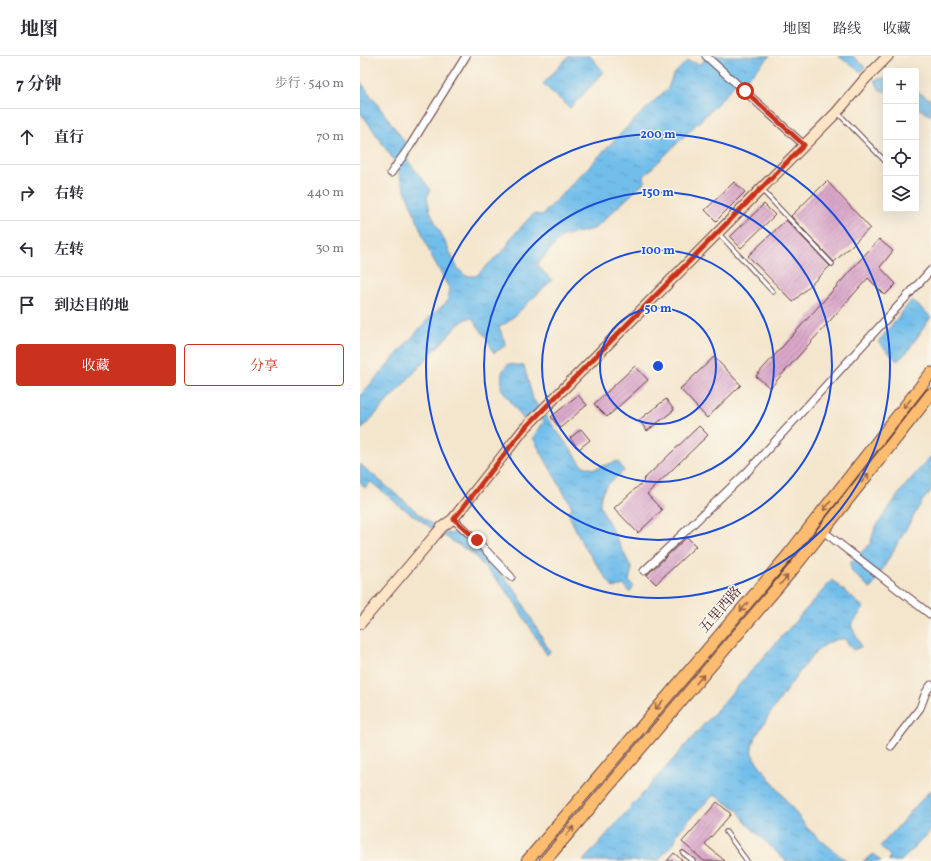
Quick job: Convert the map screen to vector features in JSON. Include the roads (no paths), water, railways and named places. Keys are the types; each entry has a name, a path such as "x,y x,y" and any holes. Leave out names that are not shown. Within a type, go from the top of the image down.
{"main road":[{"path":"360,624 442,528 454,519 524,429 837,112 865,79 888,56"},
{"name":"五里西路","path":"527,861 788,555 931,373"},
{"name":"五里西路","path":"545,861 789,574 931,394"}],"street":[{"path":"393,170 410,146 466,56"},
{"path":"706,56 804,145"},
{"path":"644,571 748,471 931,270"},
{"path":"454,519 477,540 511,577"},
{"path":"822,531 931,615"},
{"path":"891,746 920,708 926,692 931,686"}],"lane":[{"path":"837,112 883,159"},
{"path":"761,189 832,264"},
{"path":"718,233 773,292"},
{"path":"726,832 747,861"},
{"path":"683,853 693,861"}],"water":[{"path":"569,56 590,56 604,72 570,108 543,84"},
{"path":"709,56 770,56 743,83 739,79 718,103 643,177 646,181 594,229 562,236 537,265 552,280 508,322 499,327 506,345 494,353 488,340 472,318 466,319 458,325 360,431 360,396 430,317 447,302 450,290 429,251 393,159 360,113 360,81 405,142 408,161 431,190 427,197 430,211 458,269 466,276 476,276 507,247 510,239 533,214 542,215 626,128 668,88 673,75 687,61 700,64"},
{"path":"838,56 853,56 865,67 861,72"},
{"path":"883,78 883,91 880,90 874,80"},
{"path":"919,93 931,100 931,116 919,109"},
{"path":"912,300 931,317 907,352 897,361 878,342"},
{"path":"508,364 524,366 533,399 583,466 594,469 618,461 624,471 604,489 600,499 600,506 632,569 629,581 634,587 629,592 624,585 613,588 583,545 568,513 572,507 533,438 544,421 535,411 524,420 501,388 502,372"},
{"path":"931,456 931,491 923,500 871,589 852,572 850,563 870,544 875,528 904,487"},
{"path":"360,464 429,522 449,534 458,533 478,548 516,591 550,652 547,655 510,595 473,554 400,506 371,482 365,488 360,482"},
{"path":"832,580 864,608 851,625 861,647 853,650 845,639 837,639 818,650 812,656 761,727 752,747 754,758 808,829 846,861 786,861 746,823 738,810 714,795 694,814 677,834 675,841 658,861 583,861"},
{"path":"931,790 931,831 901,861 889,861 890,856 880,846"},
{"path":"874,854 881,861 863,861"}]}
